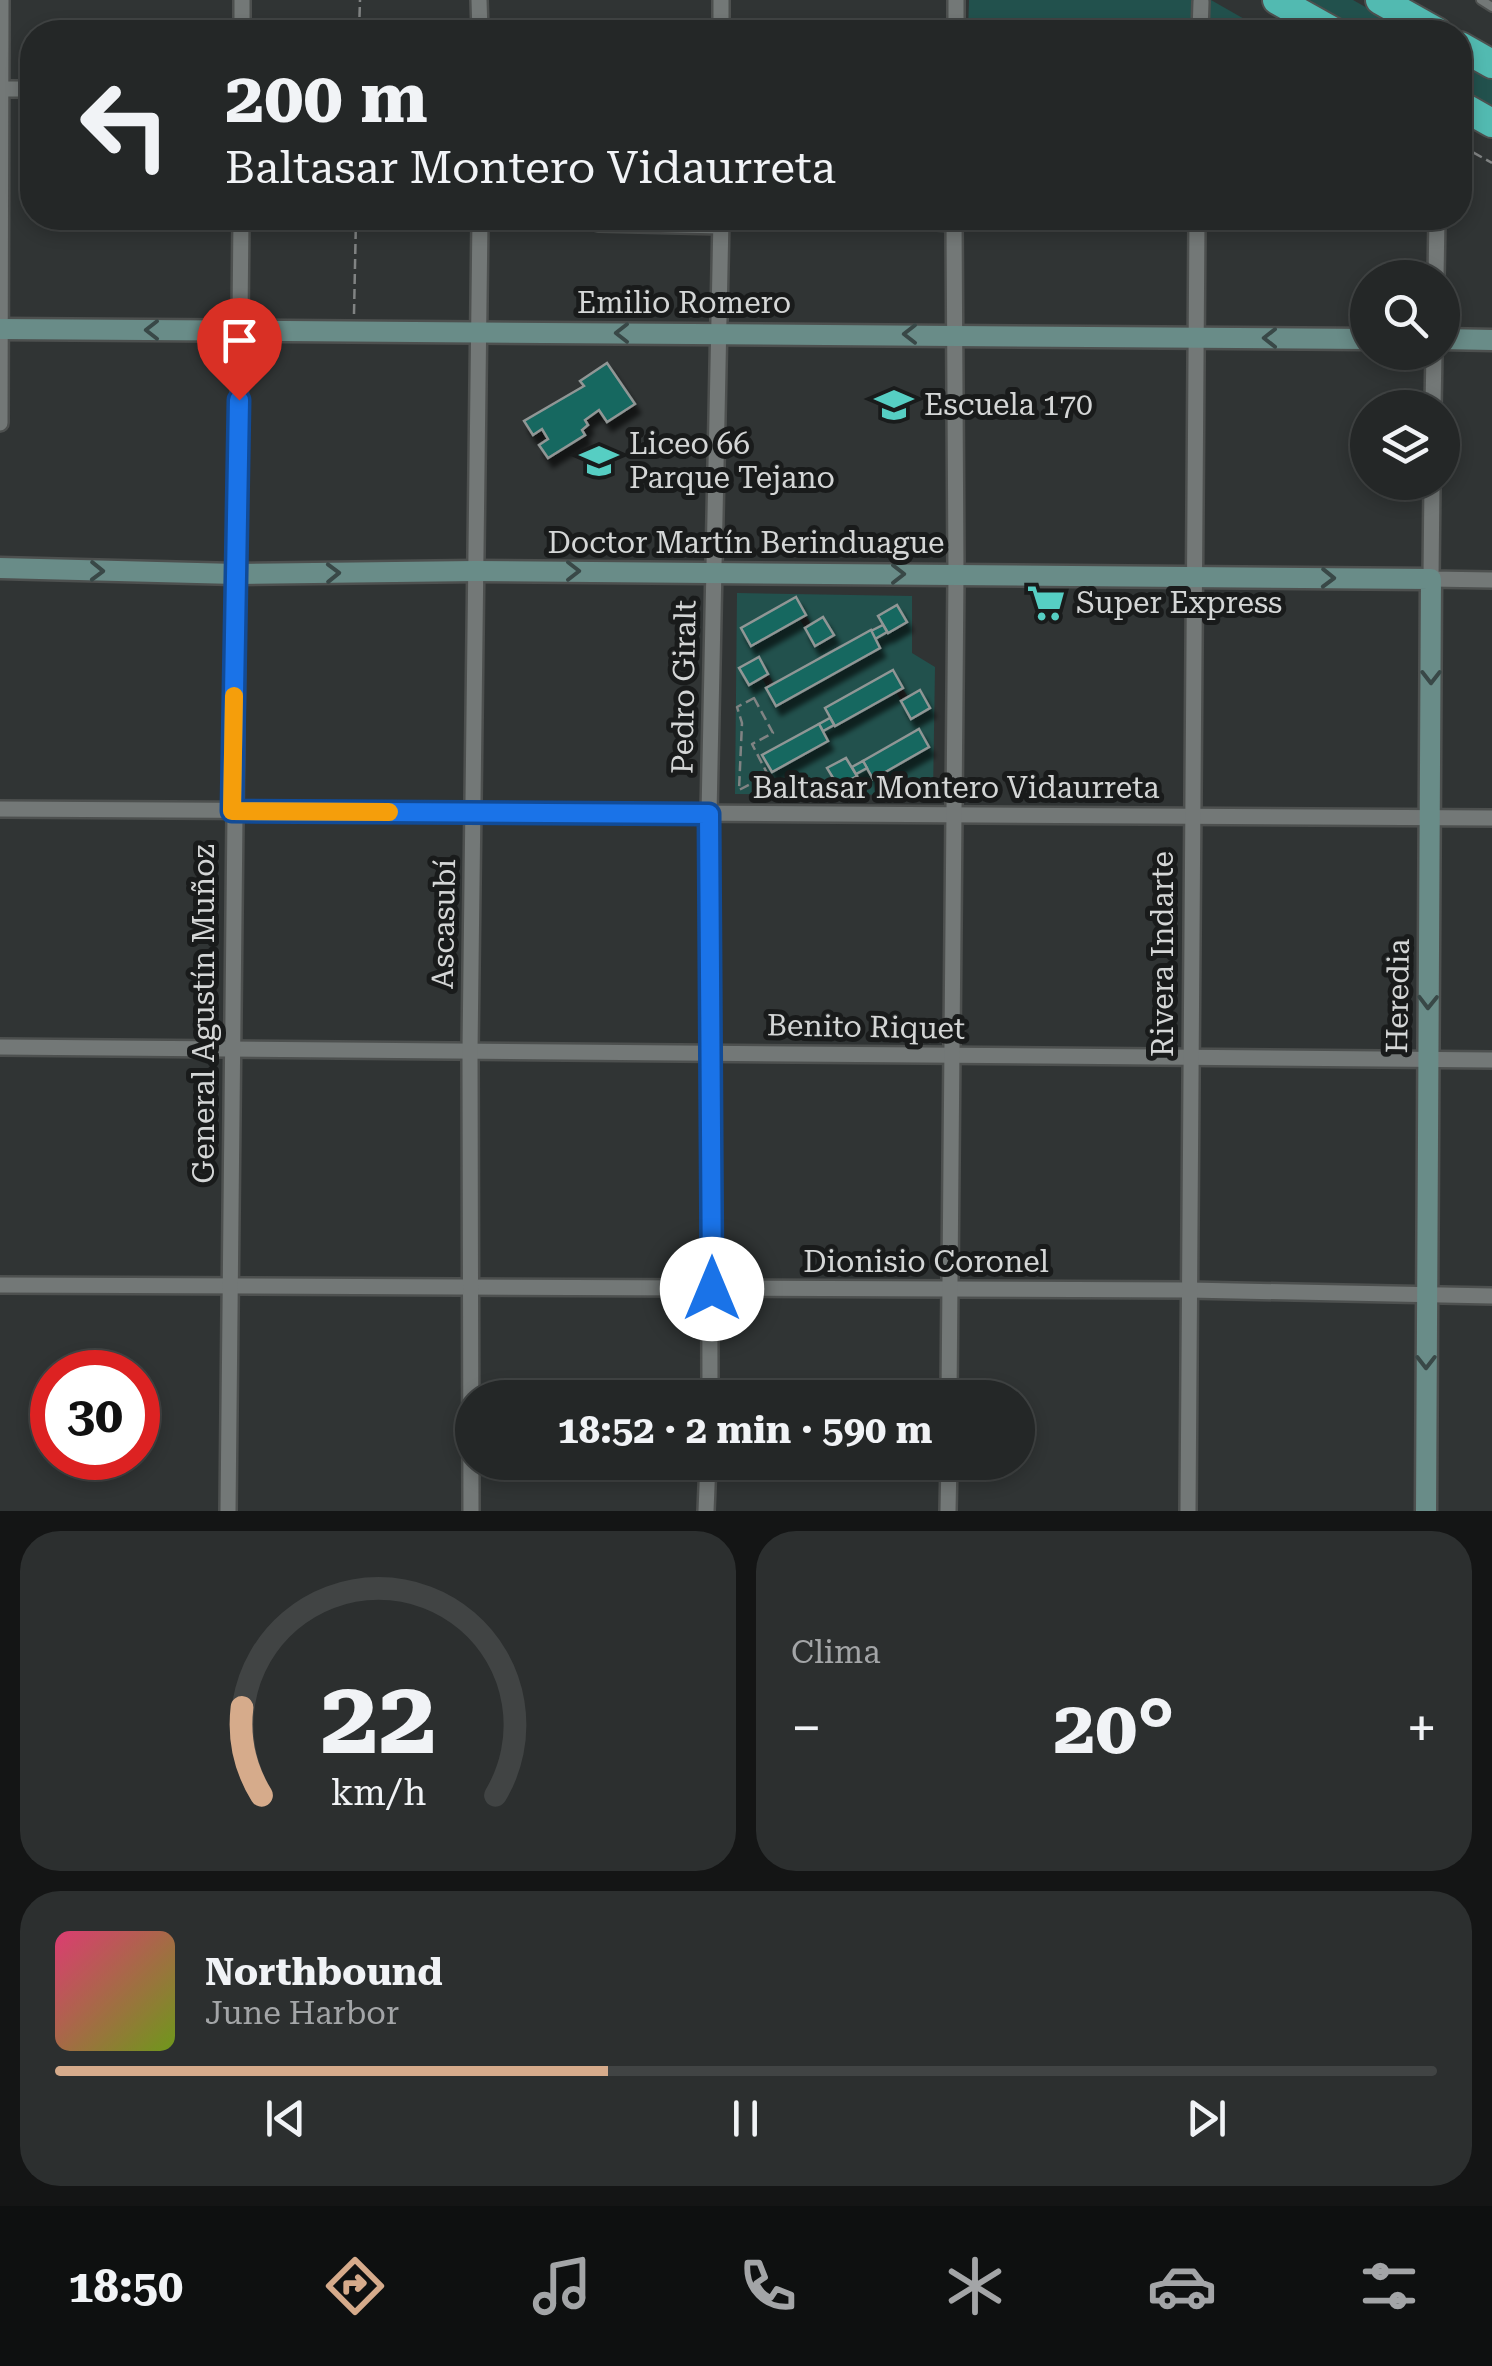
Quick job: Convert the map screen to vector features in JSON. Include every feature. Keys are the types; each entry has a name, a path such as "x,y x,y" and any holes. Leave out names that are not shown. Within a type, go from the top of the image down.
{"highway":[{"path":"1277,0 1313,20"},
{"path":"1380,0 1415,20"}],"street":[{"path":"0,422 1,0"},
{"path":"1200,20 1201,2"},
{"name":"General Agustín Muñoz","path":"228,1511 232,811 241,230"},
{"name":"Ascasubí","path":"471,1511 470,1051 480,230"},
{"name":"Pedro Giralt","path":"710,1380 709,814 721,230"},
{"path":"949,1380 956,574 954,230"},
{"name":"Rivera Indarte","path":"1188,1511 1197,230"},
{"path":"1437,260 1438,230"},
{"name":"Emilio Romero","path":"1,328 1350,339"},
{"path":"1460,339 1492,340"},
{"name":"Heredia","path":"1426,1511 1432,500"},
{"name":"Doctor Martín Berinduague","path":"0,568 236,574 714,572 1492,580"},
{"name":"Baltasar Montero Vidaurreta","path":"0,810 1492,818"},
{"name":"Benito Riquet","path":"0,1046 1492,1060"},
{"name":"Dionisio Coronel","path":"0,1285 1189,1290 1492,1296"},
{"path":"706,1511 707,1480"},
{"path":"948,1511 949,1480"}],"lane":[{"path":"1481,0 1492,7"}],"path":[{"path":"354,330 356,230"},
{"path":"754,698 772,734 752,744 768,774 741,790 738,708 754,698"}],"shaded area":[{"path":"969,0 1211,0 1246,20 968,20"},
{"path":"1299,0 1353,0 1389,20 1335,20"},
{"path":"1472,68 1492,79 1492,108 1472,97"},
{"path":"737,593 912,596 912,653 935,667 933,795 735,794","holes":["796,598 811,624 824,618 833,635 815,645 799,618 750,645 742,628","897,605 907,622 875,639 880,648 777,705 762,678 749,685 740,668 759,658 774,684 883,625 878,616","892,671 908,697 920,691 930,709 911,719 896,692 823,731 828,742 772,772 763,755 830,718 826,708","918,730 928,747 873,778 867,768 838,786 828,769 846,758 852,767"]}],"building":[{"path":"607,363 635,404 607,422 599,410 585,420 585,435 548,458 539,445 548,439 542,429 533,435 524,421 584,386 580,381"},
{"path":"796,597 806,615 751,646 741,628"},
{"path":"897,605 907,622 888,633 878,616"},
{"path":"823,617 834,635 815,646 805,628"},
{"path":"883,625 887,632 875,639 871,631"},
{"path":"871,630 880,648 776,706 766,688"},
{"path":"759,657 768,674 749,685 739,668"},
{"path":"893,670 903,688 835,726 825,708"},
{"path":"920,690 930,708 911,719 901,701"},
{"path":"830,718 834,725 823,731 819,724"},
{"path":"819,724 828,741 772,772 762,755"},
{"path":"919,729 929,747 873,779 863,761"},
{"path":"846,758 857,776 838,786 827,768"},
{"path":"863,761 867,768 856,774 852,767"}],"slow traffic":[{"path":"234,696 232,811 389,812"}],"place":[{"name":"Escuela 170","path":"894,405"},
{"name":"Liceo 66 Parque Tejano","path":"599,461"},
{"name":"Super Express","path":"1046,603"}],"route":[{"path":"239,400 232,811 709,814 712,1289"}]}
